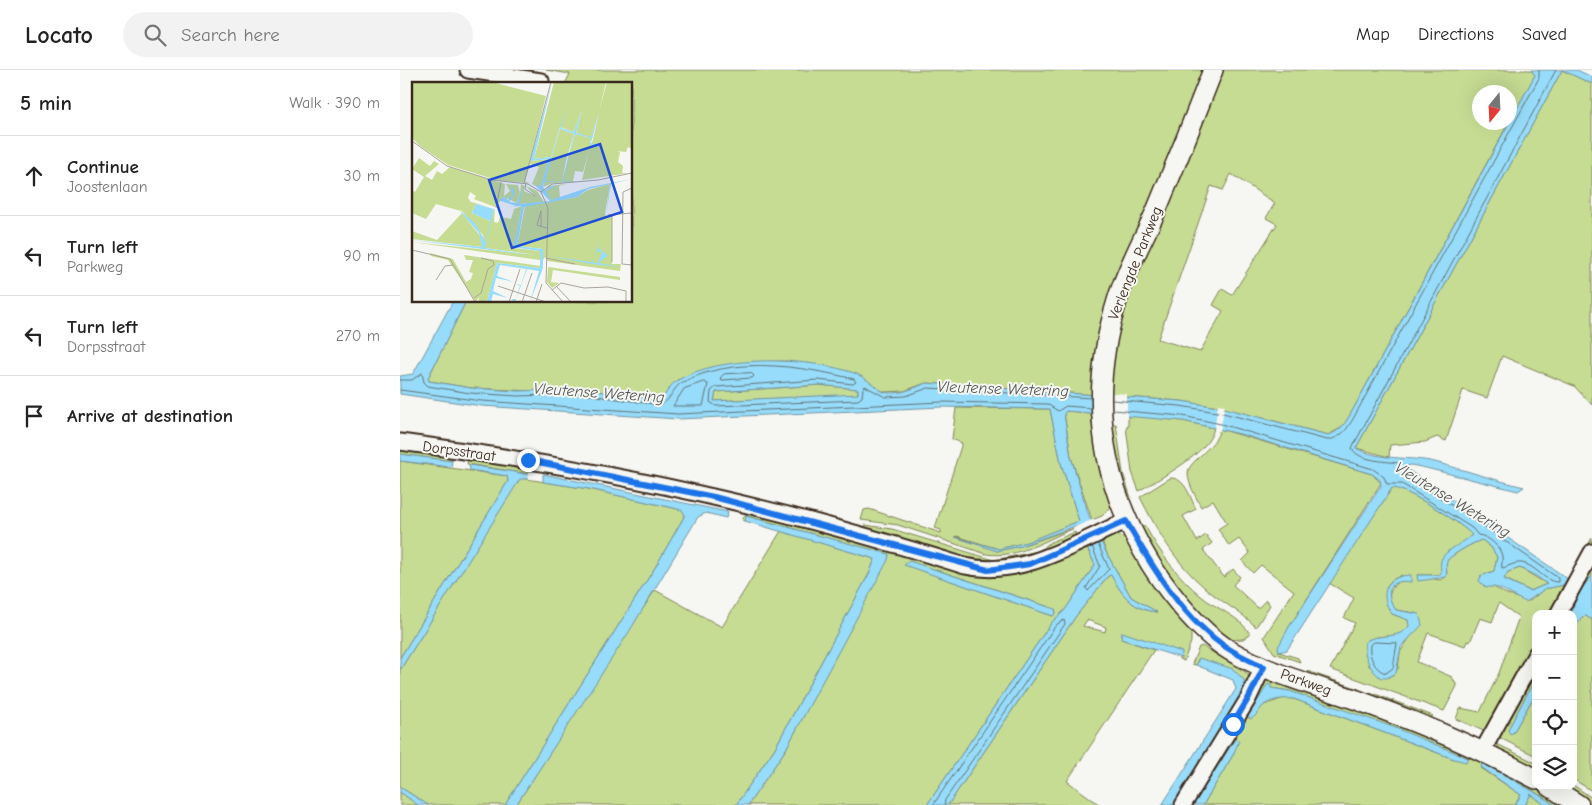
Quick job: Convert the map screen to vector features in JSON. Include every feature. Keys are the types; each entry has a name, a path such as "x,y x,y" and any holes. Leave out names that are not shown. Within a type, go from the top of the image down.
{"street":[{"path":"468,70 541,81"},
{"name":"Verlengde Parkweg","path":"1126,521 1112,478 1102,426 1101,381 1106,342 1118,298 1213,70"},
{"name":"Dorpsstraat","path":"400,442 528,460 714,497 821,524 978,569 998,570 1030,564 1126,521"},
{"name":"Parkweg","path":"1126,521 1152,568 1183,606 1228,649 1264,667 1441,731 1483,750 1532,777"},
{"path":"1560,610 1592,552"},
{"path":"1483,750 1535,655"},
{"path":"1183,805 1248,699 1264,667"},
{"path":"1556,790 1580,805"}],"green space":[{"path":"546,70 1531,70 1535,75 1517,109 1517,85 1472,85 1472,130 1505,130 1343,427 1328,435 1224,408 1181,401 926,383 904,391 885,392 816,365 786,361 752,362 677,380 661,400 633,396 471,388 429,381 428,378 466,302 632,302 632,82 566,82 570,74","holes":["1231,174 1275,203 1266,218 1277,224 1232,295 1222,289 1213,305 1223,311 1200,352 1158,339 1211,186 1223,190"]},
{"path":"1562,70 1592,84 1592,405 1574,386 1502,356 1487,398 1463,390 1446,441 1437,437 1425,442 1390,445 1389,457 1356,448"},
{"path":"819,385 858,389 858,395 714,401 716,392"},
{"path":"956,408 1050,409 1061,463 1079,521 1027,542 999,549 956,536 997,551 1021,546 1077,527 1033,547 1010,554 998,555 986,554 898,525 861,520 864,510 869,509 941,533 941,530 935,528 962,443 952,439"},
{"path":"1066,411 1091,413 1092,425 1095,425 1111,507 1102,516 1092,520 1071,457 1064,413"},
{"path":"1128,415 1183,421 1214,428 1210,438 1194,456 1139,491 1132,472 1126,427 1128,427"},
{"path":"1109,424 1116,424 1123,473 1131,498 1127,500"},
{"path":"1220,429 1372,474 1381,483 1289,627 1279,649 1279,652 1298,658 1300,662 1274,653 1264,637 1294,591 1261,565 1253,573 1242,561 1250,553 1239,539 1229,546 1218,529 1227,523 1213,500 1201,507 1191,486 1188,477 1189,468 1213,442"},
{"path":"400,449 452,456 452,461 400,454"},
{"path":"468,459 528,469 528,474 467,464"},
{"path":"400,461 507,476 508,481 400,658"},
{"path":"520,478 589,489 683,510 685,515 656,566 505,805 428,805 400,787 400,670"},
{"path":"1170,478 1180,481 1186,489 1196,509 1183,516 1197,541 1206,535 1212,543 1203,550 1224,577 1233,569 1240,577 1233,585 1258,608 1266,600 1270,605 1256,627 1210,592 1184,567 1175,557 1153,522 1140,497"},
{"path":"1392,488 1409,493 1434,507 1472,535 1458,547 1448,551 1440,575 1417,575 1440,580 1446,577 1447,561 1463,549 1482,540 1491,547 1497,557 1494,571 1480,576 1503,592 1516,598 1530,601 1544,589 1564,585 1592,538 1592,545 1557,610 1532,610 1532,655 1486,732 1456,719 1460,708 1480,712 1499,673 1519,617 1499,603 1492,622 1480,618 1470,642 1467,641 1465,646 1428,633 1417,662 1452,677 1457,686 1444,711 1330,669 1355,623 1344,618 1354,598 1329,583","holes":["1402,575 1391,591 1390,599 1396,610 1415,613 1410,637 1400,652 1398,669 1369,666 1365,642 1376,637 1400,633 1410,626 1408,620 1392,614 1386,587 1392,580"]},
{"path":"747,512 820,530 978,576 1006,576 1034,570 1087,548 1095,565 1065,610 1052,622 927,805 748,805 786,749 889,555 747,516 745,521 742,520","holes":["934,569 1055,609 1056,613 1053,616 934,575"]},
{"path":"865,525 892,529 994,560 1038,551 1051,542 1075,532 1076,535 1045,550 1014,560 980,563 867,529"},
{"path":"1145,526 1163,555 1184,580 1207,601 1240,622 1250,634 1243,639 1230,640 1202,618 1158,560 1140,529"},
{"path":"781,531 875,559 870,572 775,748 736,805 516,805 655,590 722,627"},
{"path":"1117,535 1127,539 1191,629 1191,642 1184,661 1179,659 1181,652 1121,639 1154,650 1067,781 1100,805 948,805 1076,616 1108,576 1111,575 1119,589 1135,605 1157,612 1131,597 1107,554 1102,541","holes":["1087,620 1106,627 1105,632 1083,626"]},
{"path":"1592,558 1592,576 1577,594 1577,600 1572,610 1563,610"},
{"path":"1520,568 1547,584 1530,591 1503,578 1508,572"},
{"path":"1586,616 1592,620 1592,791 1577,782 1577,624 1582,617"},
{"path":"1202,646 1247,673 1251,681 1180,805 1175,805 1217,740 1245,684 1198,659 1196,665 1192,664 1199,647"},
{"path":"1532,668 1532,685 1510,726 1513,733 1532,700 1532,754 1498,737"},
{"path":"1307,671 1359,689 1353,692 1310,677"},
{"path":"1267,678 1285,682 1472,752 1470,757 1482,763 1489,761 1532,786 1532,790 1540,790 1566,805 1555,805 1533,791 1481,768 1521,795 1515,805 1203,805 1233,755 1223,754 1193,805 1188,805","holes":["1270,688 1290,691 1454,759 1294,699 1284,698 1264,705"]},
{"path":"1370,692 1433,716 1427,720 1373,699"},
{"path":"1497,744 1532,761 1532,769 1500,751"},
{"path":"1577,788 1592,798 1592,805 1568,790 1577,790"},
{"path":"400,792 418,805 400,805"},
{"path":"1531,794 1545,805 1525,805"}],"water":[{"name":"Vleutense Wetering","path":"1531,70 1562,70 1356,448 1385,457 1435,462 1524,487 1518,491 1426,468 1411,465 1404,467 1568,579 1564,585 1545,589 1526,602 1501,589 1486,588 1479,581 1481,576 1494,571 1497,557 1491,547 1482,540 1463,549 1447,561 1446,577 1418,581 1417,575 1440,575 1441,560 1444,555 1472,535 1434,507 1409,493 1392,488 1287,650 1279,652 1278,647 1289,627 1381,486 1380,480 1372,474 1240,434 1183,421 1066,411 1064,414 1071,457 1089,516 1107,554 1131,597 1157,612 1135,605 1119,589 1111,575 1108,576 1076,616 948,805 927,805 1052,622 1065,610 1095,565 1080,531 1075,526 1021,546 997,551 955,537 999,549 1027,542 1079,521 1061,463 1050,409 942,407 678,419 482,406 400,394 400,376 413,374 452,302 466,302 428,378 429,381 471,388 518,391 582,389 661,400 675,381 696,372 741,362 791,362 838,368 857,374 887,393 905,391 926,383 1181,401 1224,408 1328,435 1338,430 1344,424 1505,130 1517,130 1517,108 1535,75","holes":["819,385 858,389 858,394 714,401 716,392","1520,568 1547,584 1530,591 1504,579 1508,572"]},
{"path":"1562,70 1577,70 1592,77 1592,84"},
{"path":"400,454 452,461 451,467 400,461"},
{"path":"469,465 528,474 527,479 520,479 400,670 400,658 508,481 507,476 470,470"},
{"path":"543,474 728,512 726,518 706,513 698,517 629,632 516,805 505,805 656,566 685,515 682,510 589,489 543,482"},
{"path":"746,516 889,554 888,560 786,749 748,805 736,805 775,748 870,572 875,559 745,521"},
{"path":"909,561 1055,609 1056,613 1053,616 904,565"},
{"path":"1411,575 1411,582 1397,582 1390,588 1390,598 1396,610 1419,614 1422,625 1401,647 1396,673 1387,678 1381,678 1368,662 1365,642 1376,637 1394,635 1404,631 1409,626 1408,620 1392,614 1385,599 1385,593 1390,582 1396,578"},
{"path":"1592,576 1592,620 1586,616 1582,617 1577,624 1577,610 1572,610 1580,590"},
{"path":"1122,632 1182,652 1181,658 1121,639"},
{"path":"1199,658 1233,669 1244,680 1245,692 1175,805 1162,805 1236,689 1233,680 1196,665"},
{"path":"1268,684 1271,685 1271,688 1290,691 1393,727 1468,758 1466,762 1454,759 1294,699 1269,702 1250,719 1248,716"},
{"path":"1532,685 1532,700 1513,733 1510,734 1508,730"},
{"path":"1235,739 1239,741 1233,755 1203,805 1193,805"},
{"path":"1482,763 1555,805 1545,805 1531,794 1525,805 1515,805 1521,795 1481,767"},
{"path":"400,787 428,805 418,805 400,792"}],"pier":[{"path":"1091,391 1127,394 1127,418 1092,416"},
{"path":"1218,404 1225,405 1220,431 1214,430"},
{"path":"1094,519 1105,540 1085,549 1078,532 1073,528"}],"route":[{"path":"528,460 714,497 821,524 978,569 998,570 1030,564 1126,521 1152,568 1205,630 1228,649 1264,667 1233,724"}]}
